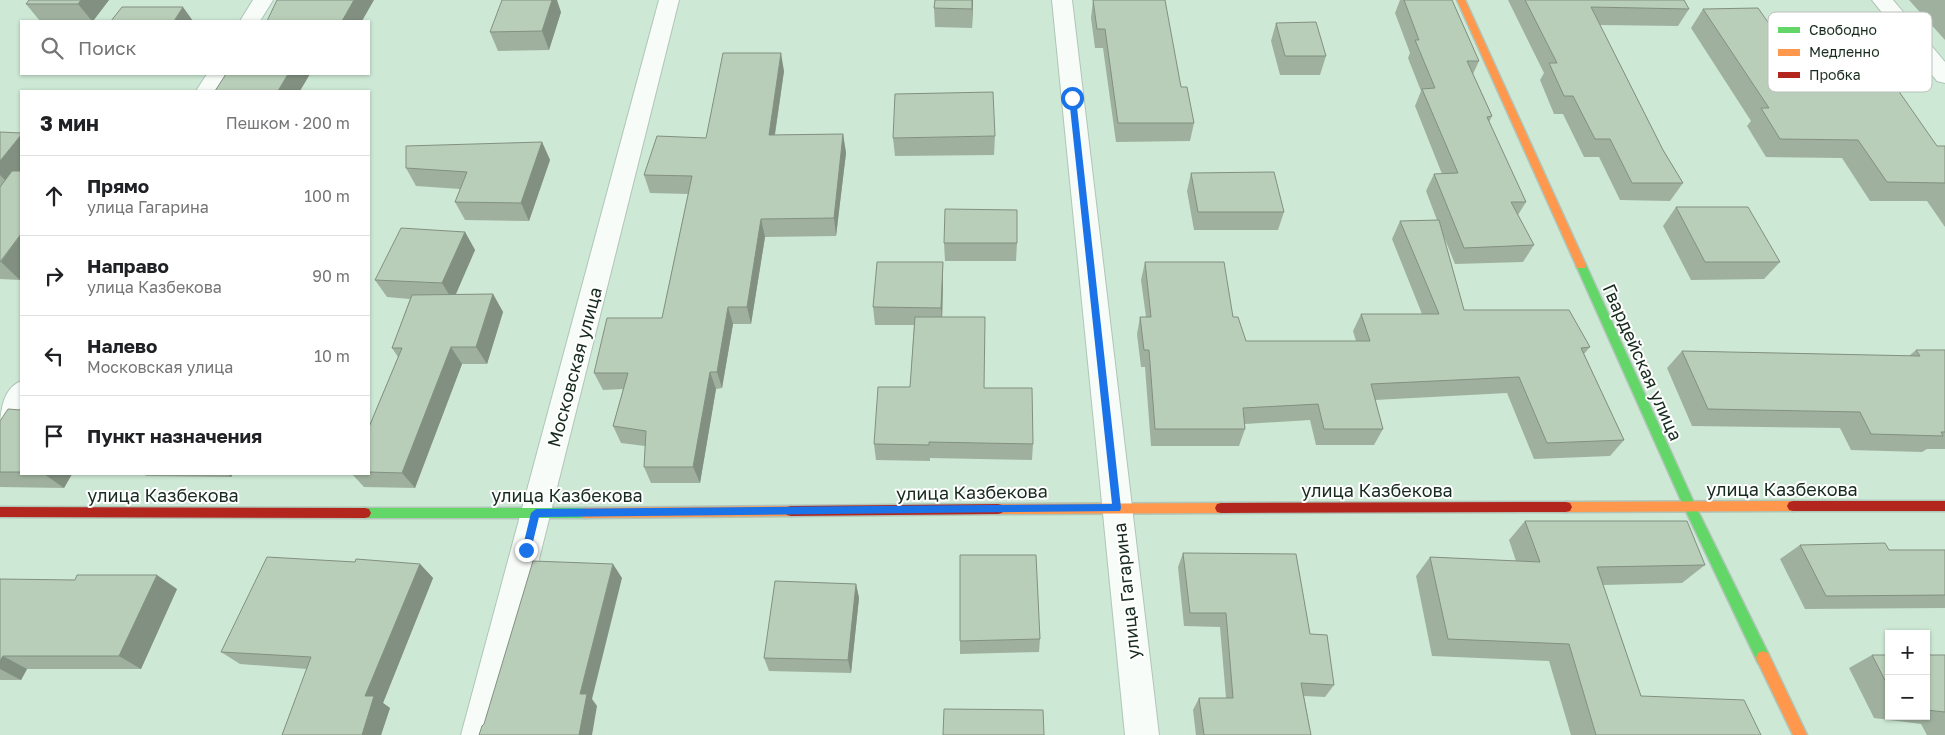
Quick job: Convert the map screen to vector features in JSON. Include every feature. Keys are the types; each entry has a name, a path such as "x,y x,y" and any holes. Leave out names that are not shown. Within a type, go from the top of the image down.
{"street":[{"path":"251,20 263,0"},
{"name":"Московская улица","path":"478,735 669,0"},
{"name":"улица Гагарина","path":"1062,0 1142,735"},
{"name":"Гвардейская улица","path":"1461,0 1690,507 1800,735"},
{"path":"1882,0 1892,12"},
{"path":"1932,60 1945,76"},
{"path":"208,90 217,75"},
{"path":"0,427 20,395"},
{"name":"улица Казбекова","path":"0,512 536,513 1117,508 1945,506"}],"building":[{"path":"29,0 81,0 78,4 26,4"},
{"path":"277,0 354,0 343,20 267,20"},
{"path":"502,0 552,0 542,31 490,32"},
{"path":"935,0 972,0 972,9 934,8"},
{"path":"1093,0 1165,0 1181,87 1187,87 1194,123 1118,123 1105,29 1097,29"},
{"path":"1404,0 1452,0 1479,61 1467,61 1492,116 1487,117 1526,202 1511,202 1534,245 1464,248 1434,174 1458,173 1422,89 1435,88 1415,40 1419,40"},
{"path":"1525,0 1684,0 1689,9 1591,7 1663,150 1683,183 1632,183 1610,139 1595,139 1573,96 1564,96 1549,63 1557,63"},
{"path":"122,7 183,7 175,20 112,20"},
{"path":"1758,8 1768,22 1768,92 1899,92 1937,146 1945,146 1945,183 1887,182 1858,140 1780,139 1761,108 1769,108 1703,9"},
{"path":"1316,22 1326,56 1285,56 1276,23"},
{"path":"723,53 781,53 769,135 843,134 834,218 761,219 747,307 728,307 717,372 710,372 693,467 644,467 646,431 613,426 628,373 594,373 607,318 662,318 692,176 644,175 657,136 706,138"},
{"path":"225,75 287,75 279,90 216,90"},
{"path":"993,92 995,136 893,138 895,94"},
{"path":"0,132 20,133 20,136 0,161"},
{"path":"542,142 521,203 455,202 467,172 406,168 406,146"},
{"path":"12,171 20,171 20,235 0,262 0,187"},
{"path":"1274,172 1284,212 1198,212 1191,173"},
{"path":"1676,207 1748,207 1780,262 1705,262"},
{"path":"945,209 1017,210 1017,243 944,243"},
{"path":"1439,220 1464,310 1569,310 1590,347 1581,348 1624,440 1547,443 1519,377 1371,384 1383,429 1324,429 1318,404 1243,408 1245,429 1155,429 1149,350 1144,350 1140,317 1151,317 1145,262 1224,262 1233,317 1238,317 1246,341 1370,341 1361,314 1439,314 1400,221"},
{"path":"401,228 465,232 442,283 375,280"},
{"path":"877,262 943,262 941,308 873,307"},
{"path":"493,294 476,347 451,347 402,473 370,472 370,425 402,348 392,348 412,295"},
{"path":"915,317 985,317 984,388 1032,388 1033,444 929,442 929,445 874,444 878,387 910,387"},
{"path":"1916,350 1945,350 1945,432 1941,432 1943,436 1871,434 1860,412 1708,409 1682,351 1920,356"},
{"path":"8,409 20,410 20,472 0,472 0,421"},
{"path":"1525,521 1687,521 1705,565 1597,567 1641,696 1744,700 1761,735 1596,735 1569,644 1448,639 1430,557 1540,562"},
{"path":"1885,543 1889,550 1945,550 1945,595 1826,596 1800,545"},
{"path":"1183,553 1296,554 1310,634 1327,635 1334,685 1301,683 1311,735 1204,735 1199,698 1233,698 1226,613 1190,613"},
{"path":"960,555 1036,555 1040,639 960,641"},
{"path":"267,557 355,562 356,559 420,564 365,696 374,696 362,735 282,735 311,657 221,652"},
{"path":"533,561 613,564 580,694 587,694 579,735 479,735 484,724"},
{"path":"77,575 157,575 119,656 3,656 0,661 0,579 75,580"},
{"path":"775,581 856,584 848,660 764,658"},
{"path":"1872,655 1885,655 1885,680"},
{"path":"1930,655 1945,655 1945,712 1930,710"},
{"path":"944,709 1043,710 1044,735 943,735"}],"traffic: fast":[{"path":"1581,265 1690,507 1763,658"},
{"path":"365,513 585,513"}],"traffic: slow":[{"path":"1461,0 1581,265"},
{"path":"1566,507 1793,506"},
{"path":"998,509 1221,508"},
{"path":"585,513 791,511"},
{"path":"1763,658 1800,735"}],"traffic: jam":[{"path":"1793,506 1945,506"},
{"path":"1221,508 1566,507"},
{"path":"791,511 998,509"},
{"path":"0,512 365,513"}],"route":[{"path":"526,550 536,513 1117,508 1072,98"}]}
